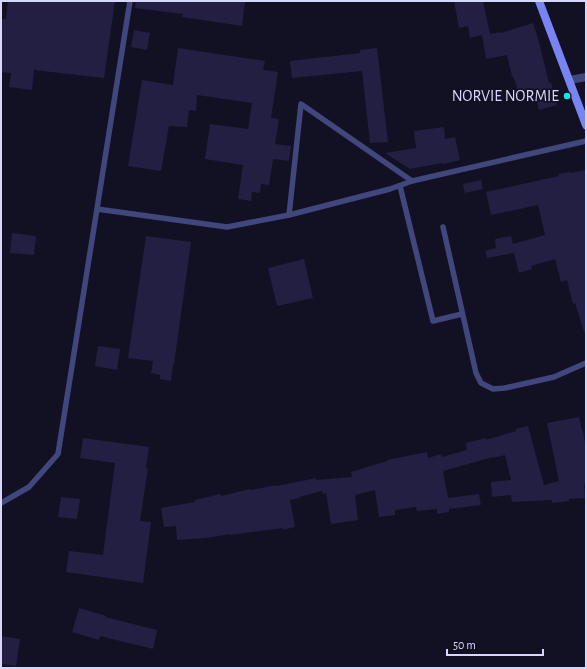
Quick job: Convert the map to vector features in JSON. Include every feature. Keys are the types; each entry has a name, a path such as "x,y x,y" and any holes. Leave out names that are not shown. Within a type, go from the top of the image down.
{"main road":[{"path":"539,1 586,125"}],"street":[{"path":"570,80 586,77"}],"lane":[{"path":"1,503 29,487 58,454 130,1"},
{"path":"289,215 301,104 412,182"},
{"path":"97,208 227,227 289,215 412,182 586,141"},
{"path":"400,186 433,321 462,314"},
{"path":"443,227 476,373 481,383 493,389 505,388 554,377 586,363"}],"building":[{"path":"8,1 115,1 104,78 34,70 32,90 9,87 11,73 1,72 1,19 6,19"},
{"path":"136,1 245,1 242,26 182,17 183,14 135,8"},
{"path":"454,1 483,1 490,34 501,33 533,23 549,83 551,82 557,105 539,110 534,88 519,93 512,76 507,55 486,59 482,35 470,38 468,26 459,28"},
{"path":"134,30 150,33 147,50 131,47"},
{"path":"178,48 265,61 263,70 278,72 271,118 279,119 275,144 291,146 289,161 273,159 269,185 261,184 260,193 252,192 251,201 238,199 243,165 205,159 210,124 248,129 252,103 197,95 196,111 189,110 187,127 169,126 161,171 128,166 142,80 173,85"},
{"path":"377,48 388,142 370,143 362,71 292,78 290,61 360,53 360,50"},
{"path":"444,127 445,139 455,137 460,160 410,169 385,153 416,148 414,131"},
{"path":"586,170 586,332 584,332 575,303 573,304 567,280 561,282 555,259 531,266 532,269 519,273 514,253 487,258 485,251 496,248 495,239 511,236 513,244 545,235 538,205 491,215 486,192 559,176 558,174"},
{"path":"481,180 483,189 465,193 463,184"},
{"path":"12,233 36,236 34,255 10,253"},
{"path":"146,236 191,242 171,381 160,379 160,375 151,373 153,361 128,358"},
{"path":"304,259 313,298 277,306 268,268"},
{"path":"98,346 120,349 117,370 95,366"},
{"path":"579,417 586,450 586,484 584,484 585,498 569,499 569,501 552,503 552,500 512,502 511,495 492,497 491,482 511,480 505,455 443,471 448,498 479,494 481,505 449,509 449,512 437,514 437,509 417,511 416,507 395,510 395,515 379,517 375,490 355,495 358,520 331,524 326,493 323,494 322,491 290,500 295,527 283,530 283,528 206,538 177,540 176,526 164,527 161,508 195,502 195,500 220,494 221,496 250,489 276,486 315,478 316,480 352,477 351,472 387,460 427,452 428,458 441,454 442,457 467,450 466,443 486,438 486,440 528,426 544,485 559,481 547,423"},
{"path":"83,438 149,447 146,468 148,468 140,521 151,522 143,583 66,572 69,551 103,555 115,463 80,458"},
{"path":"61,497 80,499 77,519 58,517"},
{"path":"79,608 106,616 105,617 157,630 153,649 100,636 99,640 72,632"},
{"path":"1,636 20,639 16,666 1,664"}],"place":[{"name":"NORVIE NORMIE","path":"567,96"}]}
